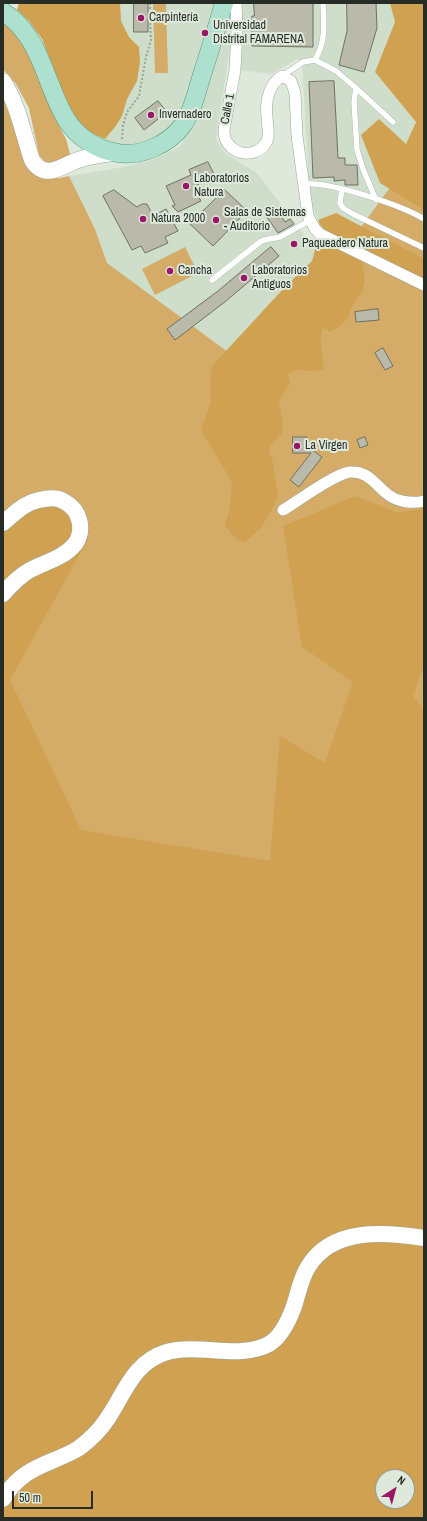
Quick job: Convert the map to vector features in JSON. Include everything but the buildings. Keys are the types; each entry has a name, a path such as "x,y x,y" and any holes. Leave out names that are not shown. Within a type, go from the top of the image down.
{"main road":[{"path":"3,81 9,90 14,103 34,163 42,169 54,171 77,160 95,156 119,154 133,155 148,150 168,139 182,126 192,108 224,3"},
{"path":"3,12 21,27 32,42 57,102 66,119 76,132 91,144 119,154"},
{"path":"76,132 80,148 77,160"},
{"path":"3,523 25,505 47,498 58,499 66,502 78,516 80,525 78,539 70,549 57,558 24,574 3,594"},
{"path":"3,1499 14,1483 29,1471 75,1451 87,1442 105,1423 135,1373 143,1365 158,1355 178,1350 191,1349 236,1350 257,1348 270,1343 278,1337 289,1319 302,1279 308,1266 317,1256 336,1242 361,1234 402,1234 424,1238"}],"street":[{"name":"Calle 1","path":"236,3 238,30 235,70 224,130 226,142 234,150 241,153 253,153 265,144 268,133 266,110 268,97 272,85 282,76"},
{"path":"282,76 291,81 295,92 303,184 309,221 320,234 424,286"},
{"path":"283,510 338,476 349,472 361,472 372,478 386,494 396,499 416,503 424,501"}],"lane":[{"path":"315,60 322,46 324,33 323,3"},
{"path":"282,76 302,62 315,60 336,71 393,122"},
{"path":"356,88 354,102 357,150 376,200"},
{"path":"303,184 309,183 342,189 409,210 424,219"},
{"path":"342,189 340,203 343,208 352,214 424,248"},
{"path":"212,280 260,242 280,237 309,221"}],"path":[{"path":"119,154 123,126 127,112 138,96 151,40 150,3"}],"shaded area":[{"path":"19,3 120,3 121,21 129,37 139,47 140,62 137,81 127,99 122,116 105,139 85,130 68,106 42,39 29,21 17,10"},
{"path":"87,3 216,3 193,78 180,113 161,136 150,143 121,146 94,138 97,101"},
{"path":"153,3 166,3 168,73 155,73"},
{"path":"242,3 391,3 395,22 375,72 416,122 406,144 395,192 424,259 336,213 318,220 310,199 302,62 297,59 272,74 241,70"},
{"path":"390,3 424,3 424,210 380,183 361,135 379,119 406,144 416,122 375,72 395,22"},
{"path":"230,13 231,42 216,139 226,154 257,173 309,241 316,247 312,261 284,288 212,366 117,290 95,229 69,176 124,167 152,160 179,147 196,120"},
{"path":"3,21 22,39 55,118 66,139 70,154 67,160 58,165 45,162 39,155 29,108 16,84 3,69"},
{"path":"3,95 43,176 60,178 69,176 95,229 107,263 255,372 424,141 424,1518 3,1518 3,654 66,494 48,489 30,494 3,509"},
{"path":"336,213 424,259 424,279 326,231 320,225 318,220"},
{"path":"318,239 362,260 365,280 363,290 352,306 348,318 340,326 330,332 323,327 321,333 321,344 323,370 306,371 297,369 288,375 290,383 279,400 283,426 282,433 270,445 269,451 273,463 278,495 261,528 245,542 238,540 225,526 230,507 232,482 201,430 211,401 210,383 212,366 284,288 312,261"},
{"name":"Cancha","path":"185,247 198,273 155,295 142,269"},
{"path":"48,489 66,494 87,525 88,539 10,680 81,830 270,861 280,736 325,763 353,682 302,647 283,526 355,496 399,513 424,508 424,664 413,696 424,710 424,1518 3,1518 3,509 30,494"}],"place":[{"name":"Carpintería","path":"141,18"},
{"name":"Universidad Distrital FAMARENA","path":"205,33"},
{"name":"Invernadero","path":"151,115"},
{"name":"Laboratorios Natura","path":"186,186"},
{"name":"Natura 2000","path":"143,219"},
{"name":"Salas de Sistemas - Auditorio","path":"216,220"},
{"name":"Paqueadero Natura","path":"294,244"},
{"name":"Cancha","path":"170,271"},
{"name":"Laboratorios Antiguos","path":"244,278"},
{"name":"La Virgen","path":"297,446"}]}
